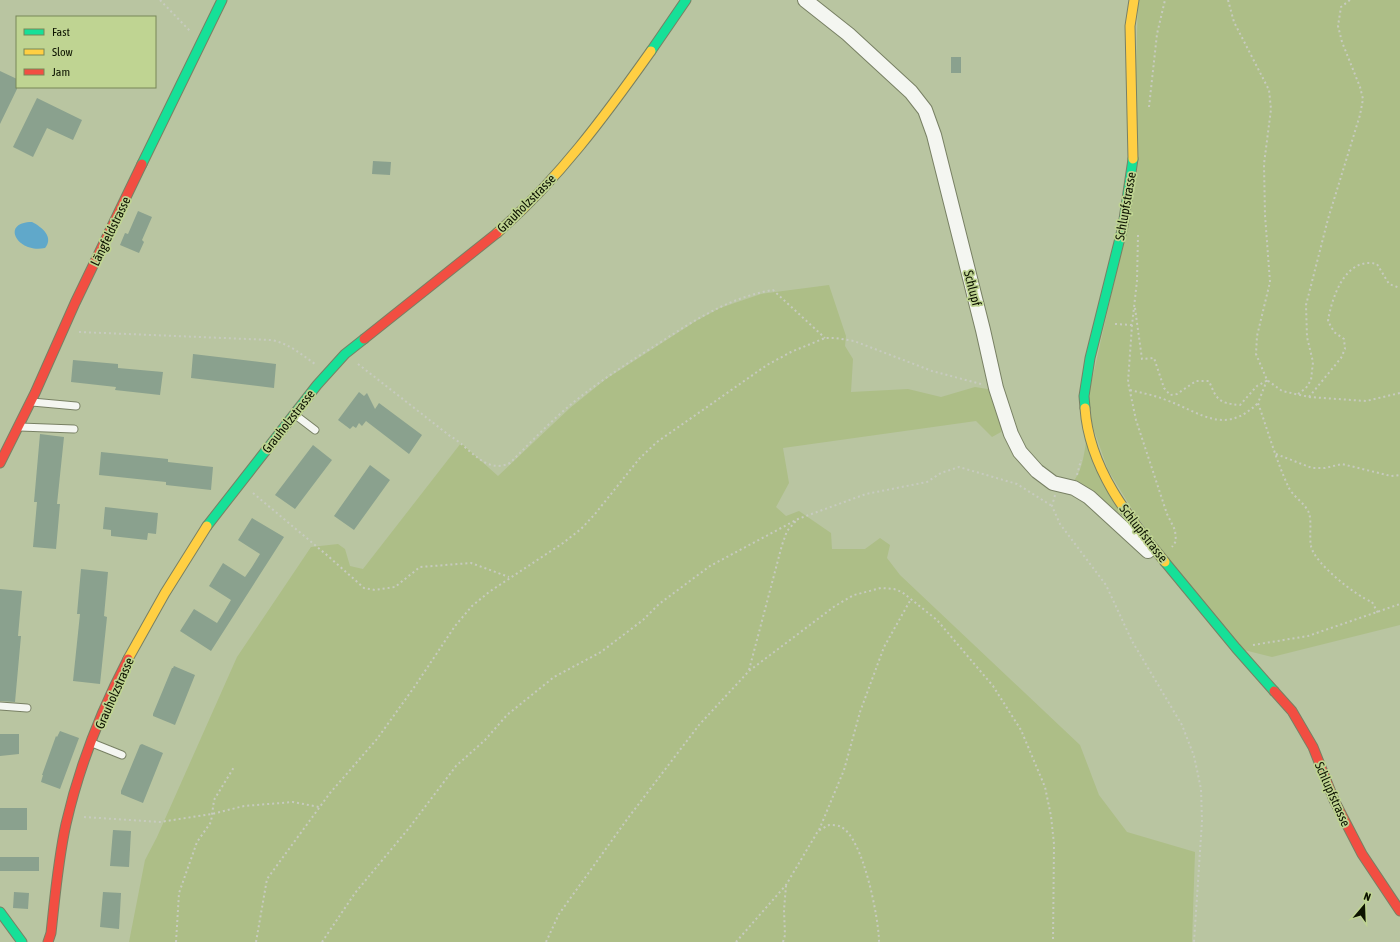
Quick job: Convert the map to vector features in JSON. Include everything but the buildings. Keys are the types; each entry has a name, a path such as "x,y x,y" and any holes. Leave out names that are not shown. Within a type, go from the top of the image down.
{"street":[{"name":"Längfeldstrasse","path":"0,463 31,402 64,332 75,303 222,0"},
{"name":"Grauholzstrasse","path":"48,942 51,934 60,853 68,816 92,743 119,679 154,612 207,528 293,413 325,374 344,354 490,239 550,181 582,144 686,0"},
{"name":"Schlupf","path":"805,0 848,34 910,92 925,110 934,135 996,388 1011,434 1020,452 1028,463 1041,475 1063,485 1074,488 1089,497 1142,548 1151,553 1160,554"},
{"name":"Schlupfstrasse","path":"1134,0 1130,26 1132,174 1123,226 1090,358 1084,396 1086,425 1103,474 1128,517 1236,648 1292,710 1313,747 1334,800 1362,854 1400,911"},
{"path":"0,912 22,942"}],"lane":[{"path":"31,402 76,406"},
{"path":"293,413 314,430"},
{"path":"18,427 74,429"},
{"path":"0,706 27,708"},
{"path":"92,743 122,755"}],"path":[{"path":"160,0 202,42"},
{"path":"1228,0 1234,22 1269,90 1271,109 1264,164 1265,215 1270,282 1257,336 1256,354 1267,380 1282,391 1309,397 1366,401 1400,393"},
{"path":"1298,394 1306,388 1310,380 1312,362 1307,337 1306,305 1328,218 1360,115 1363,99 1360,87 1342,42 1338,26 1341,7 1350,0"},
{"path":"1309,397 1341,358 1345,348 1344,339 1334,332 1328,321 1330,309 1347,273 1353,267 1367,262 1377,264 1389,284 1400,288"},
{"path":"344,354 450,436 459,441 483,462 490,466 498,467 510,463 568,407 605,378 695,319 719,307 760,292 773,290 825,338"},
{"path":"1135,305 1142,359 1154,358 1164,388 1170,395 1177,394 1196,381 1209,381 1217,399 1225,404 1240,405 1257,386 1267,380"},
{"path":"1132,325 1128,382 1136,420 1167,514 1176,535 1174,546 1160,554"},
{"path":"64,332 270,340 291,346 325,374"},
{"path":"256,942 266,879 319,807 377,739 455,626 472,606 509,577 564,543 581,529 595,514 639,458 657,442 767,365 791,352 825,338 835,338 854,342 926,369 996,388"},
{"path":"1130,390 1165,400 1210,419 1228,421 1247,414 1258,403 1267,380"},
{"path":"1258,403 1288,488 1309,513 1311,548 1315,557 1334,575 1338,581 1360,596 1372,602 1378,613"},
{"path":"1276,454 1312,468 1325,468 1342,464 1391,476 1400,475"},
{"path":"1052,506 1063,485 1076,477 1081,457"},
{"path":"322,942 355,893 409,828 456,766 484,740 507,714 554,677 601,652 643,620 659,604 710,566 798,519 866,494 927,482 941,473 959,467 1017,484 1052,506 1060,524 1106,585 1132,640 1182,726 1194,756 1201,789 1202,821 1194,942"},
{"path":"241,483 364,588 375,590 395,587 420,567 471,563 509,577"},
{"path":"749,671 782,545 787,531 798,519"},
{"path":"546,942 559,914 628,818 699,725 749,671 835,606 854,595 868,590 887,588 902,592 937,620 993,686 1021,730 1045,787 1051,816 1054,844 1053,942"},
{"path":"736,942 786,885 818,831 844,770 860,712 884,647 911,598"},
{"path":"1236,648 1308,636 1378,613 1400,604"},
{"path":"176,942 179,893 197,842 210,826 214,800 234,767"},
{"path":"68,816 160,822 212,814 244,806 293,802 319,807"},
{"path":"818,831 829,825 842,827 853,839 862,859 875,905 879,942"},
{"path":"782,942 785,935 784,910 786,885"}],"green space":[{"path":"1138,0 1400,0 1400,625 1272,657 1236,648 1135,514 1108,470 1090,419 1089,393 1132,203"},
{"path":"829,285 846,336 845,346 853,359 851,392 908,389 941,397 975,387 994,390 1004,423 1001,432 992,437 976,421 783,448 789,483 776,507 786,516 799,511 831,533 832,549 865,549 880,538 890,545 887,558 900,575 1080,745 1099,795 1127,832 1195,852 1192,942 129,942 145,860 157,837 237,657 311,547 338,544 345,549 350,566 363,569 461,443 498,476 570,408 606,379 696,321 720,308 761,294"},
{"path":"1087,436 1122,515 1071,484 1081,468"}],"water":[{"path":"32,222 46,233 48,240 45,248 35,249 27,246 20,242 16,237 15,232 17,227 22,223"}],"traffic: fast":[{"path":"142,164 222,0"},
{"path":"651,51 686,0"},
{"path":"1085,408 1084,396 1090,358 1123,226 1133,159"},
{"path":"207,526 317,385 345,354 364,339"},
{"path":"1165,562 1236,648 1274,691"},
{"path":"0,912 22,942"}],"traffic: slow":[{"path":"1133,159 1130,26 1134,0"},
{"path":"497,233 519,213 560,170 616,100 651,51"},
{"path":"1085,408 1088,430 1102,471 1124,509 1165,562"},
{"path":"128,659 165,593 207,526"}],"traffic: jam":[{"path":"0,463 35,393 75,303 142,164"},
{"path":"364,339 497,233"},
{"path":"48,942 51,933 61,851 77,781 100,719 128,659"},
{"path":"1274,691 1292,711 1313,747 1334,800 1362,854 1400,911"}]}
